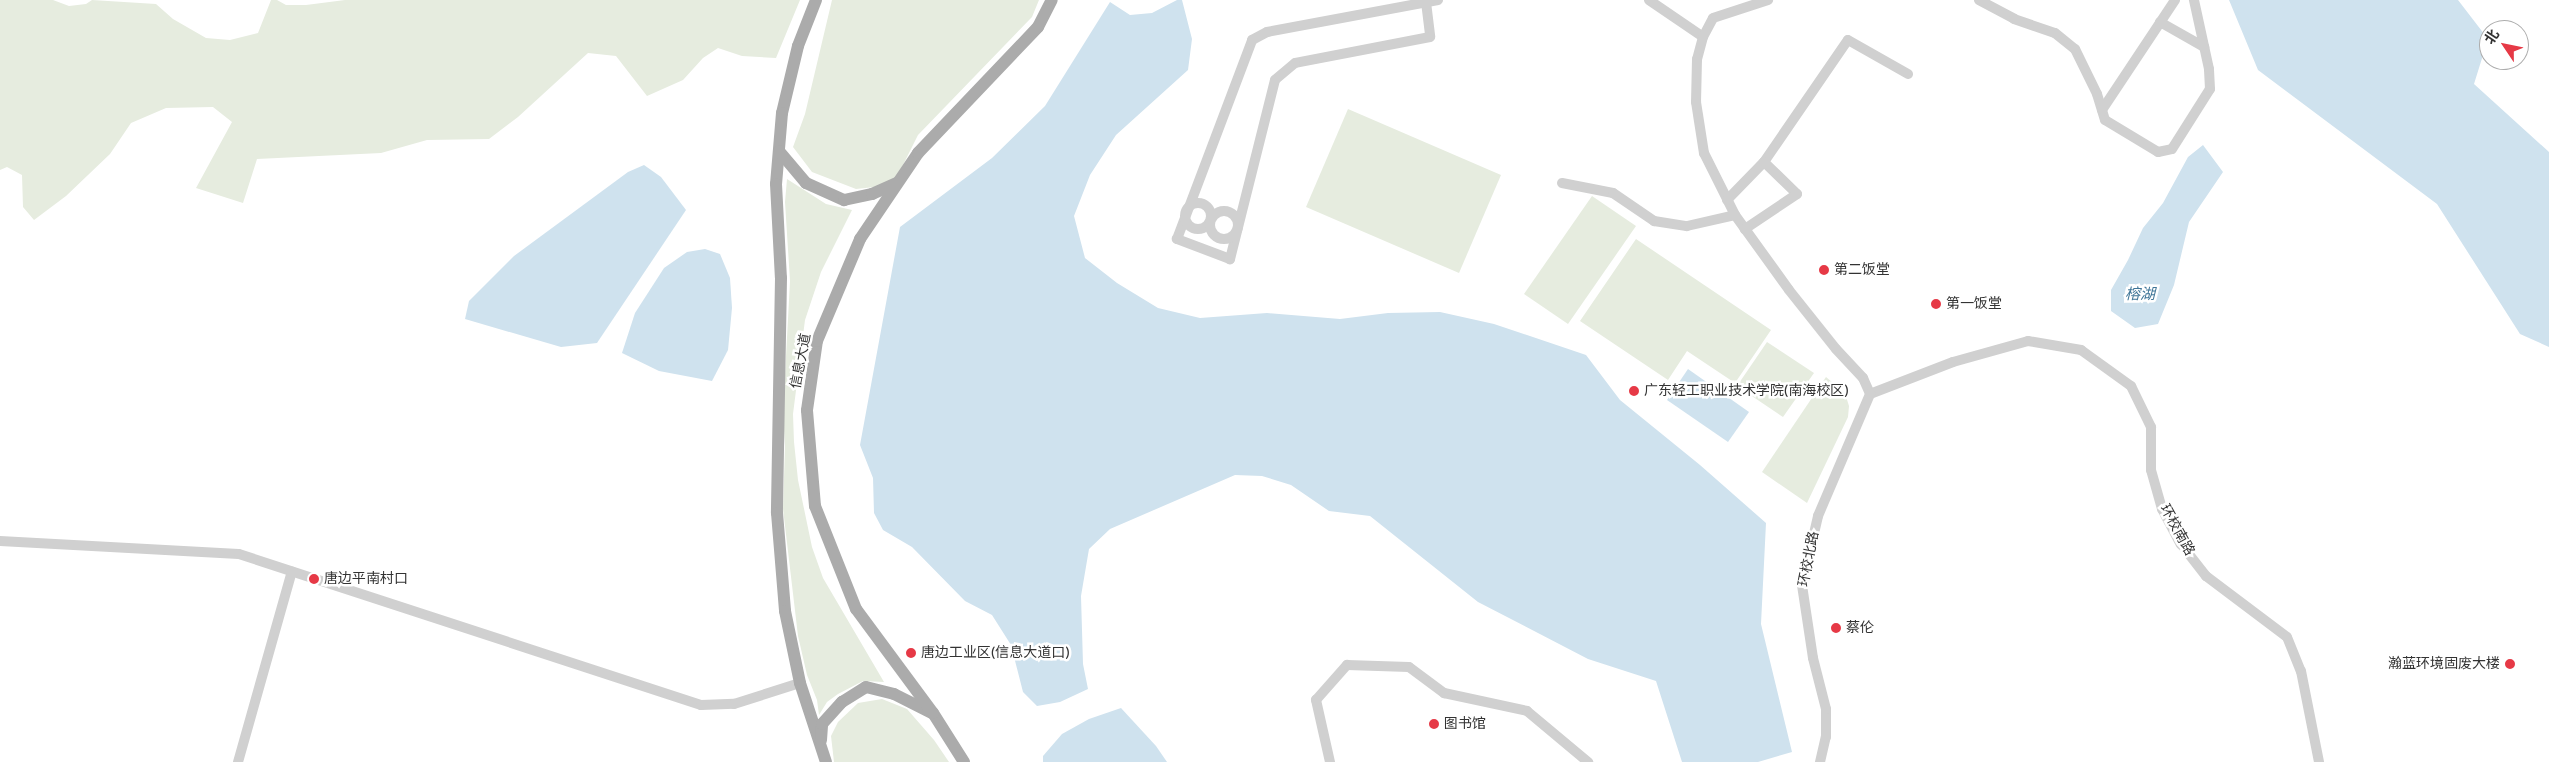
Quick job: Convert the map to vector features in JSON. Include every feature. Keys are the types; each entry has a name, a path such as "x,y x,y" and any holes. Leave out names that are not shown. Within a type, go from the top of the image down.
{"main road":[{"name":"信息大道","path":"816,0 798,46 782,113 776,184 781,278 777,513 785,611 800,682 826,762"},
{"name":"信息大道","path":"964,762 933,714 856,609 815,506 807,410 817,341 860,239 918,153 1038,27 1052,0"},
{"path":"779,150 806,182 844,200 872,194 897,183"},
{"path":"821,747 822,724 842,702 866,687 894,694 933,714"}],"street":[{"path":"1426,2 1430,37 1295,63 1275,80 1230,259 1177,239 1252,40 1267,32 1426,2 1438,0"},
{"path":"1649,0 1703,37"},
{"path":"1768,0 1712,18 1703,37 1696,60 1696,102 1704,153 1735,215 1789,290 1836,349 1863,378 1870,394"},
{"path":"1979,0 2014,19 2055,33 2074,48 2097,94 2105,120 2158,152 2172,149 2210,89 2209,69 2194,0"},
{"path":"2102,110 2175,0"},
{"path":"2160,22 2204,47"},
{"path":"1727,200 1764,162 1848,40 1908,74"},
{"path":"1745,228 1798,194 1764,162"},
{"path":"1562,183 1613,193 1654,221 1687,226 1735,215"},
{"path":"1210,221 1209,209 1203,204 1195,204 1186,212 1186,220 1196,228 1204,227 1210,221 1216,213 1229,212 1237,222 1236,231 1226,239 1216,237 1210,230 1210,221"},
{"name":"环校南路","path":"1870,394 1953,362 2028,341 2082,350 2131,386 2151,427 2151,470 2162,509 2181,544 2206,576 2287,637 2301,671 2319,762"},
{"name":"环校北路","path":"1820,762 1826,737 1826,709 1813,658 1802,585 1818,516 1870,394"},
{"path":"0,541 238,554 701,706 734,704 800,682"},
{"path":"238,762 292,571"},
{"path":"1330,762 1316,700 1347,665 1409,667 1444,693 1527,711 1588,762"}],"shaded area":[{"path":"0,0 53,0 69,6 86,4 92,0 156,4 173,19 206,38 230,40 258,33 271,0 277,0 286,5 306,5 345,0 800,0 776,58 742,56 718,48 703,58 683,80 647,96 616,56 588,53 518,117 489,139 427,140 381,153 257,159 243,203 196,188 232,122 213,107 166,108 131,123 110,154 66,196 34,220 23,207 22,175 7,167 0,170"},
{"path":"832,0 1039,0 1032,17 918,135 893,185 856,189 812,172 793,147 805,114"},
{"path":"1348,109 1501,175 1459,273 1306,207"},
{"path":"787,179 826,204 852,210 821,272 805,320 793,414 794,442 798,480 812,547 823,578 884,682 863,681 827,702 819,715 817,700 807,675 798,636 783,509 785,446 783,413 790,281 785,202"},
{"path":"1592,196 1636,226 1568,324 1524,294"},
{"path":"1636,239 1771,330 1735,383 1687,351 1668,380 1580,321"},
{"path":"1767,342 1814,373 1783,417 1737,386"},
{"path":"1826,377 1845,393 1849,406 1848,417 1807,503 1762,472"},
{"path":"882,699 907,709 934,740 949,762 834,762 831,736 838,722 858,703"}],"water":[{"path":"1177,0 1182,0 1192,39 1188,70 1116,135 1090,175 1074,216 1085,258 1117,283 1158,308 1200,318 1267,313 1340,319 1388,313 1440,312 1494,324 1586,355 1620,400 1700,465 1766,523 1761,624 1792,752 1758,762 1682,762 1656,681 1588,659 1478,602 1370,516 1329,511 1291,485 1262,476 1235,475 1110,529 1089,549 1081,596 1083,664 1088,689 1060,702 1037,706 1023,692 1011,645 992,615 965,601 912,547 883,530 874,513 873,478 860,445 900,227 992,158 1045,106 1110,2 1130,15 1152,13"},
{"path":"2229,0 2458,0 2479,27 2479,68 2474,84 2549,152 2549,347 2520,334 2437,204 2258,70"},
{"name":"榕湖","path":"2203,145 2223,172 2189,222 2174,285 2158,324 2135,328 2111,311 2111,290 2143,228 2163,203 2188,157"},
{"path":"644,165 661,177 686,210 597,343 561,347 465,319 469,301 514,256 628,172"},
{"path":"705,249 720,254 730,278 732,308 728,350 712,381 659,371 622,353 635,313 664,268 687,252"},
{"path":"1688,369 1749,412 1728,442 1667,400"},
{"path":"1121,708 1156,746 1167,762 1043,762 1043,756 1062,734 1089,719"}],"place":[{"name":"第二饭堂","path":"1824,270"},
{"name":"第一饭堂","path":"1936,304"},
{"name":"广东轻工职业技术学院(南海校区)","path":"1634,391"},
{"name":"唐边平南村口","path":"314,579"},
{"name":"蔡伦","path":"1836,628"},
{"name":"唐边工业区(信息大道口)","path":"911,653"},
{"name":"瀚蓝环境固废大楼","path":"2510,664"},
{"name":"图书馆","path":"1434,724"}]}
